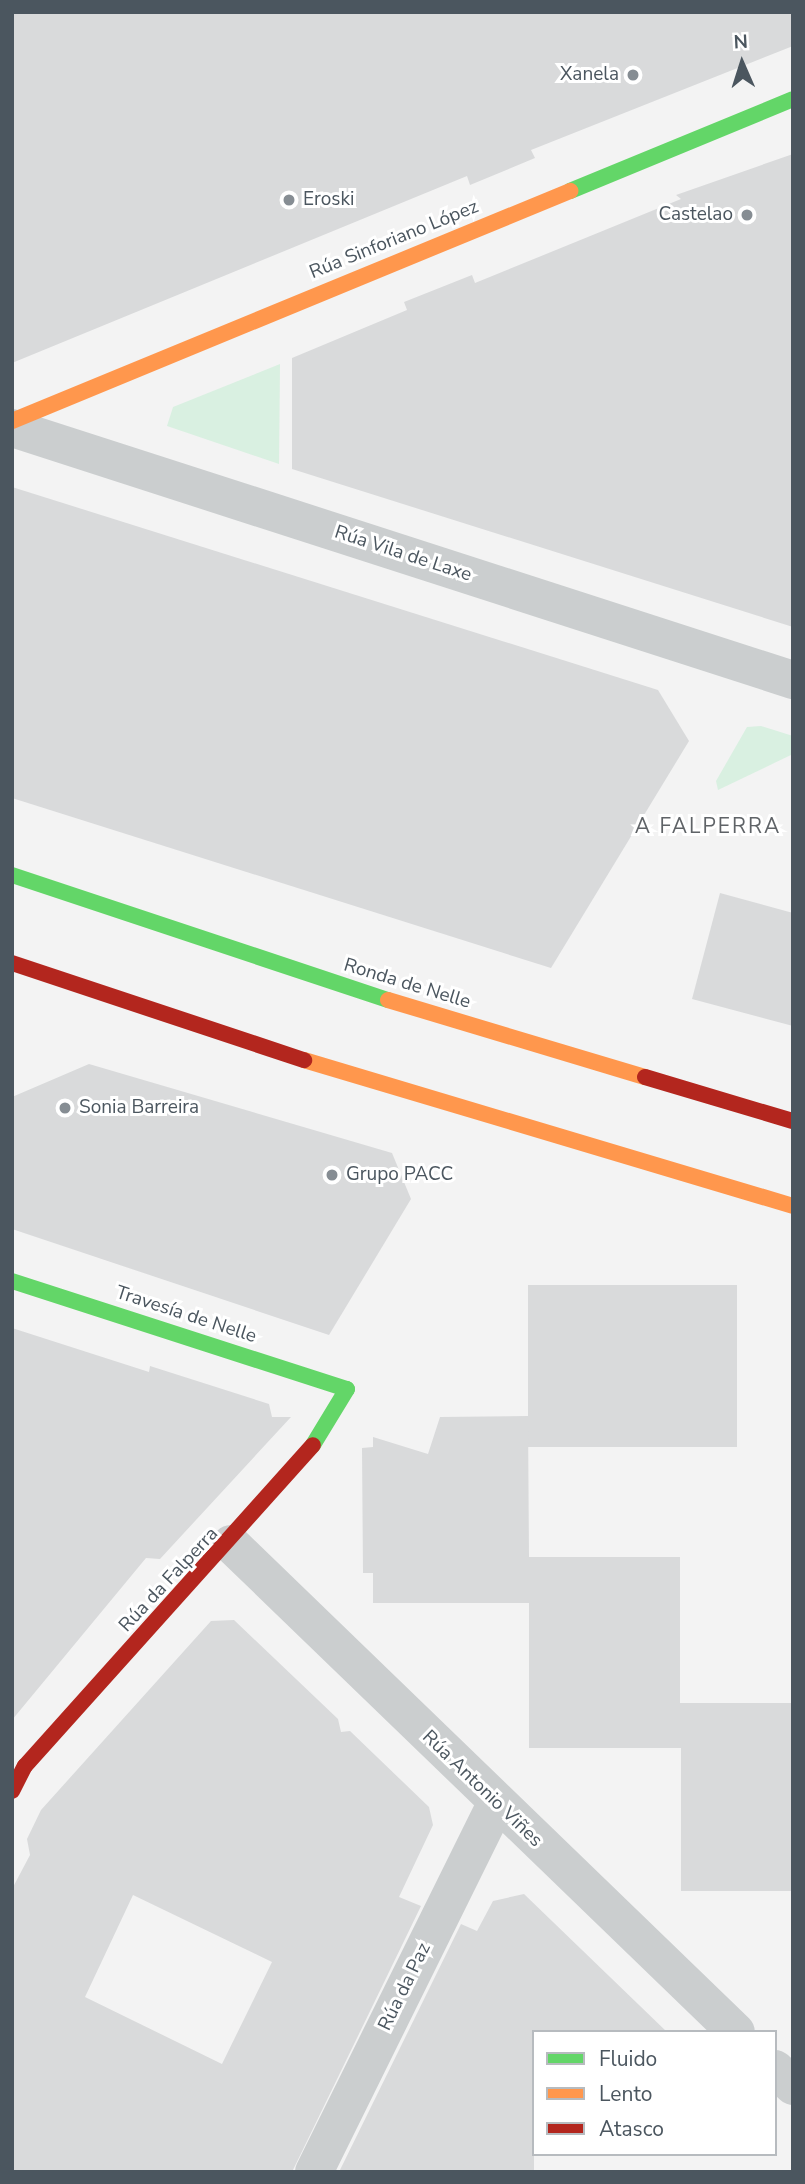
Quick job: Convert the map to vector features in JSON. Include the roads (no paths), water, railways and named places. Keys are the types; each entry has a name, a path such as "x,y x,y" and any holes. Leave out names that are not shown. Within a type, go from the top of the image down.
{"street":[{"name":"Rúa Sinforiano López","path":"12,421 793,99"},
{"name":"Rúa Vila de Laxe","path":"12,428 793,680"},
{"name":"Ronda de Nelle","path":"12,875 237,955 793,1121"},
{"path":"12,963 181,1023 793,1206"},
{"name":"Travesía de Nelle","path":"12,1281 347,1389"},
{"name":"Rúa da Falperra","path":"12,1791 25,1766 231,1544 311,1449 347,1389"},
{"name":"Rúa Antonio Viñes","path":"231,1544 734,2030"},
{"name":"Rúa da Paz","path":"314,2172 496,1803"},
{"path":"777,2071 793,2086"}],"place":[{"name":"Xanela","path":"633,75"},
{"name":"Eroski","path":"289,200"},
{"name":"Castelao","path":"747,215"},
{"name":"Sonia Barreira","path":"65,1108"},
{"name":"Grupo PACC","path":"332,1175"}],"district":[{"name":"A FALPERRA","path":"708,826"}]}
